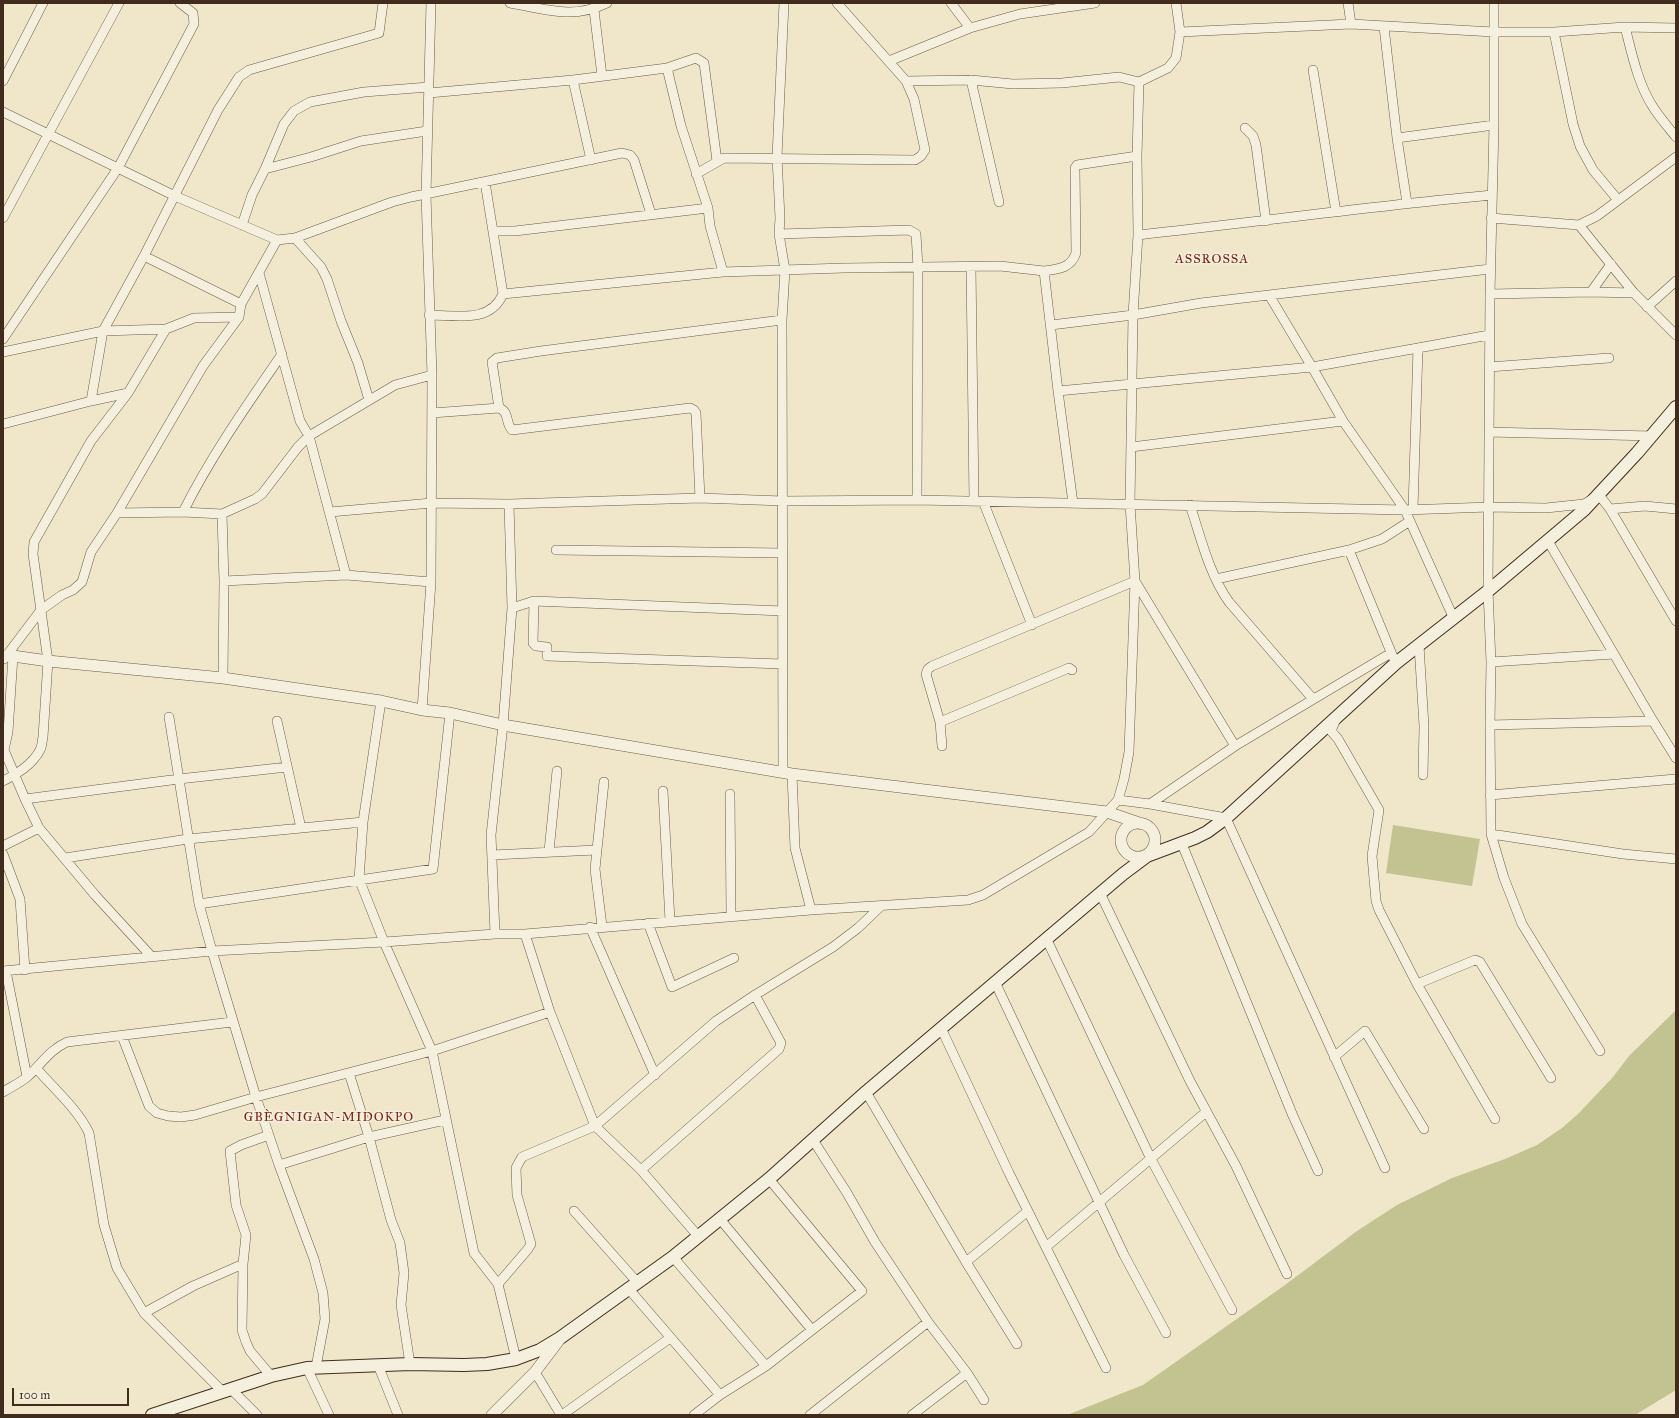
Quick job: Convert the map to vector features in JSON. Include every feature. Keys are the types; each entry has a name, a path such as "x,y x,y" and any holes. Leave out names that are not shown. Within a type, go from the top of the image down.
{"main road":[{"path":"152,1415 271,1376 311,1367 410,1364 464,1366 499,1362 516,1359 540,1350 560,1338 673,1257 769,1179 866,1092 1046,938 1147,856 1182,844 1207,832 1226,818 1336,719 1394,658 1419,645 1454,619 1584,510 1652,436 1676,407"}],"street":[{"path":"3,81 42,3"},
{"path":"3,218 120,3"},
{"path":"3,339 118,168 194,24 193,13 180,3"},
{"path":"91,401 103,331 144,256 218,110 239,77 249,70 379,33 384,3"},
{"path":"422,710 431,582 432,375 426,195 431,3"},
{"path":"510,3 555,12 578,13 594,10 607,3"},
{"path":"784,3 777,157 780,218 779,234 785,270 782,320 783,664 787,774 795,848 811,910"},
{"path":"951,3 970,28"},
{"path":"889,61 970,28 1020,14 1095,3"},
{"path":"906,81 971,80 1013,84 1062,83 1119,78 1139,82 1168,68 1176,58 1180,32 1176,3"},
{"path":"1348,3 1351,24"},
{"path":"1494,3 1494,125 1489,335 1488,591 1491,662 1491,834 1504,878 1522,924 1600,1051"},
{"path":"696,174 724,158 777,157 915,160 921,156 925,150 914,99 906,81 842,5"},
{"path":"594,10 602,76"},
{"path":"1180,32 1351,24 1494,32 1554,32 1625,27 1676,28"},
{"path":"1384,27 1397,138 1407,203"},
{"path":"1625,27 1637,70 1644,88 1653,106 1676,137"},
{"path":"1554,32 1573,124 1580,146 1593,170 1618,200"},
{"path":"242,225 252,195 266,169 284,124 294,111 310,102 364,92 428,90 573,80 667,68 696,58 704,63 717,161"},
{"path":"667,68 681,126 708,208 710,226 723,272"},
{"path":"1313,70 1336,212"},
{"path":"573,80 591,160"},
{"path":"971,80 999,202"},
{"path":"27,1076 4,971 212,951 384,942 494,934 525,934 590,927 731,916 968,900 976,898 1089,832 1118,800 1129,752 1135,581 1130,504 1131,385 1133,315 1138,235 1136,156 1139,82"},
{"path":"3,112 175,196 277,240 295,238 392,202 622,153 630,155 634,160 651,214"},
{"path":"1397,138 1494,125"},
{"path":"1245,128 1253,136 1256,145 1266,221"},
{"path":"266,169 311,157 361,141 427,131"},
{"path":"503,294 723,272 1000,266 1044,271 1062,268 1071,263 1076,252 1075,168 1077,166 1136,156"},
{"path":"1491,218 1579,225 1597,216 1676,157"},
{"path":"429,315 478,316 492,310 500,302 503,294 485,182"},
{"path":"1138,235 1266,221 1407,203 1492,195"},
{"path":"494,231 515,231 708,208"},
{"path":"1579,225 1634,293 1676,335"},
{"path":"779,234 909,230 916,234 918,268 917,500"},
{"path":"295,238 321,267 327,279 370,400"},
{"path":"151,956 94,895 39,828 4,750 8,732 6,657 41,610 62,595 73,590 82,582 91,552 117,513 203,366 239,317 241,304 277,240"},
{"path":"144,256 241,304"},
{"path":"1591,292 1611,264"},
{"path":"971,267 978,501 1032,625"},
{"path":"1051,325 1133,315 1201,302 1490,269"},
{"path":"1044,271 1073,503"},
{"path":"259,273 300,421 309,436 346,575"},
{"path":"1647,307 1676,281"},
{"path":"1490,294 1591,292 1634,293"},
{"path":"1269,295 1343,421 1409,509"},
{"path":"3,352 103,331 166,329 194,318 239,317"},
{"path":"499,408 492,362 497,358 541,350 782,320"},
{"path":"3,781 15,776 35,757 41,749 48,661 33,554 34,542 91,441 128,393 166,329"},
{"path":"1058,391 1312,367 1489,335"},
{"path":"1418,348 1409,509 1410,520 1454,619"},
{"path":"183,512 200,478 229,431 282,354"},
{"path":"1489,367 1609,358"},
{"path":"117,513 183,512 222,514 256,499 262,494 298,447 309,436 395,385 432,375"},
{"path":"3,424 128,393"},
{"path":"432,413 499,408 504,410 510,429 512,430 690,408 696,413 700,498"},
{"path":"1131,447 1343,421"},
{"path":"1489,432 1652,436"},
{"path":"330,512 432,503 509,504 700,498 783,501 917,500 1409,509 1489,507 1546,508 1584,504 1599,495 1610,508 1676,621"},
{"path":"494,934 491,836 503,725 512,608 509,504"},
{"path":"1190,505 1216,580 1229,602 1313,699"},
{"path":"1610,508 1645,506 1676,509"},
{"path":"222,514 224,581 223,678"},
{"path":"1216,580 1349,550 1382,539 1410,520"},
{"path":"1548,541 1676,758"},
{"path":"556,550 783,553"},
{"path":"1150,804 1235,746 1313,699 1394,658 1349,550"},
{"path":"224,581 346,575 431,582"},
{"path":"942,746 940,722 926,674 932,666 1135,581"},
{"path":"1135,581 1235,746"},
{"path":"512,608 534,601 783,611"},
{"path":"534,601 533,644 536,646 547,647 547,656 783,664"},
{"path":"1419,645 1424,726 1423,775"},
{"path":"1491,662 1614,654"},
{"path":"6,657 223,678 381,701 422,710 450,713 503,725 787,774 1107,812 1142,824 1150,828 1154,836 1154,844 1147,856 1138,857 1129,855 1122,845 1122,836 1126,828 1133,824 1142,824"},
{"path":"940,722 1069,668 1072,670"},
{"path":"381,701 363,822 360,880 384,942 432,1050 445,1120 474,1253 498,1284 516,1359"},
{"path":"199,904 433,869 450,713"},
{"path":"169,716 199,904 232,1022 279,1165 314,1259 323,1293 325,1318 311,1367 329,1415"},
{"path":"1336,719 1331,731 1338,739 1379,810 1372,856 1376,901 1379,910 1417,984 1495,1119"},
{"path":"277,721 300,828"},
{"path":"1490,724 1653,721"},
{"path":"25,799 287,767"},
{"path":"549,851 557,771"},
{"path":"1490,795 1676,779"},
{"path":"602,926 596,877 596,850 604,782"},
{"path":"662,791 670,921"},
{"path":"730,794 731,916"},
{"path":"1118,800 1150,804 1226,818 1385,1168"},
{"path":"64,858 188,839 363,822"},
{"path":"3,846 39,828"},
{"path":"1491,834 1623,854 1676,859"},
{"path":"1182,844 1293,1116 1318,1171"},
{"path":"492,854 596,850"},
{"path":"3,854 20,899 25,970"},
{"path":"1100,893 1190,1081 1236,1166 1287,1274"},
{"path":"498,1284 531,1244 517,1196 516,1168 522,1157 595,1126 716,1021 833,947 858,928 881,906"},
{"path":"648,923 672,987 734,958"},
{"path":"590,927 655,1075"},
{"path":"525,934 550,1012 595,1126 641,1170 698,1236"},
{"path":"1046,938 1151,1159 1232,1310"},
{"path":"1417,984 1475,960 1480,962 1551,1078"},
{"path":"995,982 1124,1255 1166,1333"},
{"path":"641,1170 779,1049 781,1043 755,995"},
{"path":"122,1036 144,1097 149,1106 157,1113 180,1117 195,1115 256,1097 432,1050 550,1012"},
{"path":"3,1092 27,1076 58,1046 67,1042 232,1022"},
{"path":"941,1028 1028,1211 1106,1368"},
{"path":"1334,1057 1365,1031 1424,1129"},
{"path":"36,1068 76,1112 84,1122 89,1133 108,1243 117,1268 144,1314 227,1390 258,1415"},
{"path":"349,1073 369,1137 391,1220 400,1243 404,1273 401,1305 410,1364"},
{"path":"866,1092 966,1262 1017,1344"},
{"path":"1046,1247 1206,1112"},
{"path":"279,1165 369,1137 445,1120"},
{"path":"269,1134 230,1151 236,1205 246,1235 243,1264 242,1330 250,1352 271,1376"},
{"path":"813,1140 875,1242 928,1322 967,1372 984,1400"},
{"path":"694,1415 720,1395 766,1366 862,1291 769,1179"},
{"path":"966,1262 1028,1211"},
{"path":"574,1212 633,1285 670,1338 720,1395"},
{"path":"720,1219 812,1330"},
{"path":"673,1257 766,1366"},
{"path":"144,1314 193,1286 243,1264"},
{"path":"810,1415 928,1322"},
{"path":"494,1414 536,1372 560,1338"},
{"path":"536,1372 562,1415 670,1338"},
{"path":"378,1365 398,1415"},
{"path":"912,1415 967,1372"}],"green space":[{"path":"1393,825 1480,839 1472,886 1386,873"},
{"path":"1676,1010 1676,1390 1635,1415 1067,1415 1143,1385 1285,1285 1357,1231 1397,1205 1452,1178 1505,1159 1537,1145 1562,1128 1579,1113 1613,1077 1629,1056"}],"district":[{"name":"ASSROSSA","path":"1212,260"},
{"name":"GBÈGNIGAN-MIDOKPO","path":"329,1118"}]}
